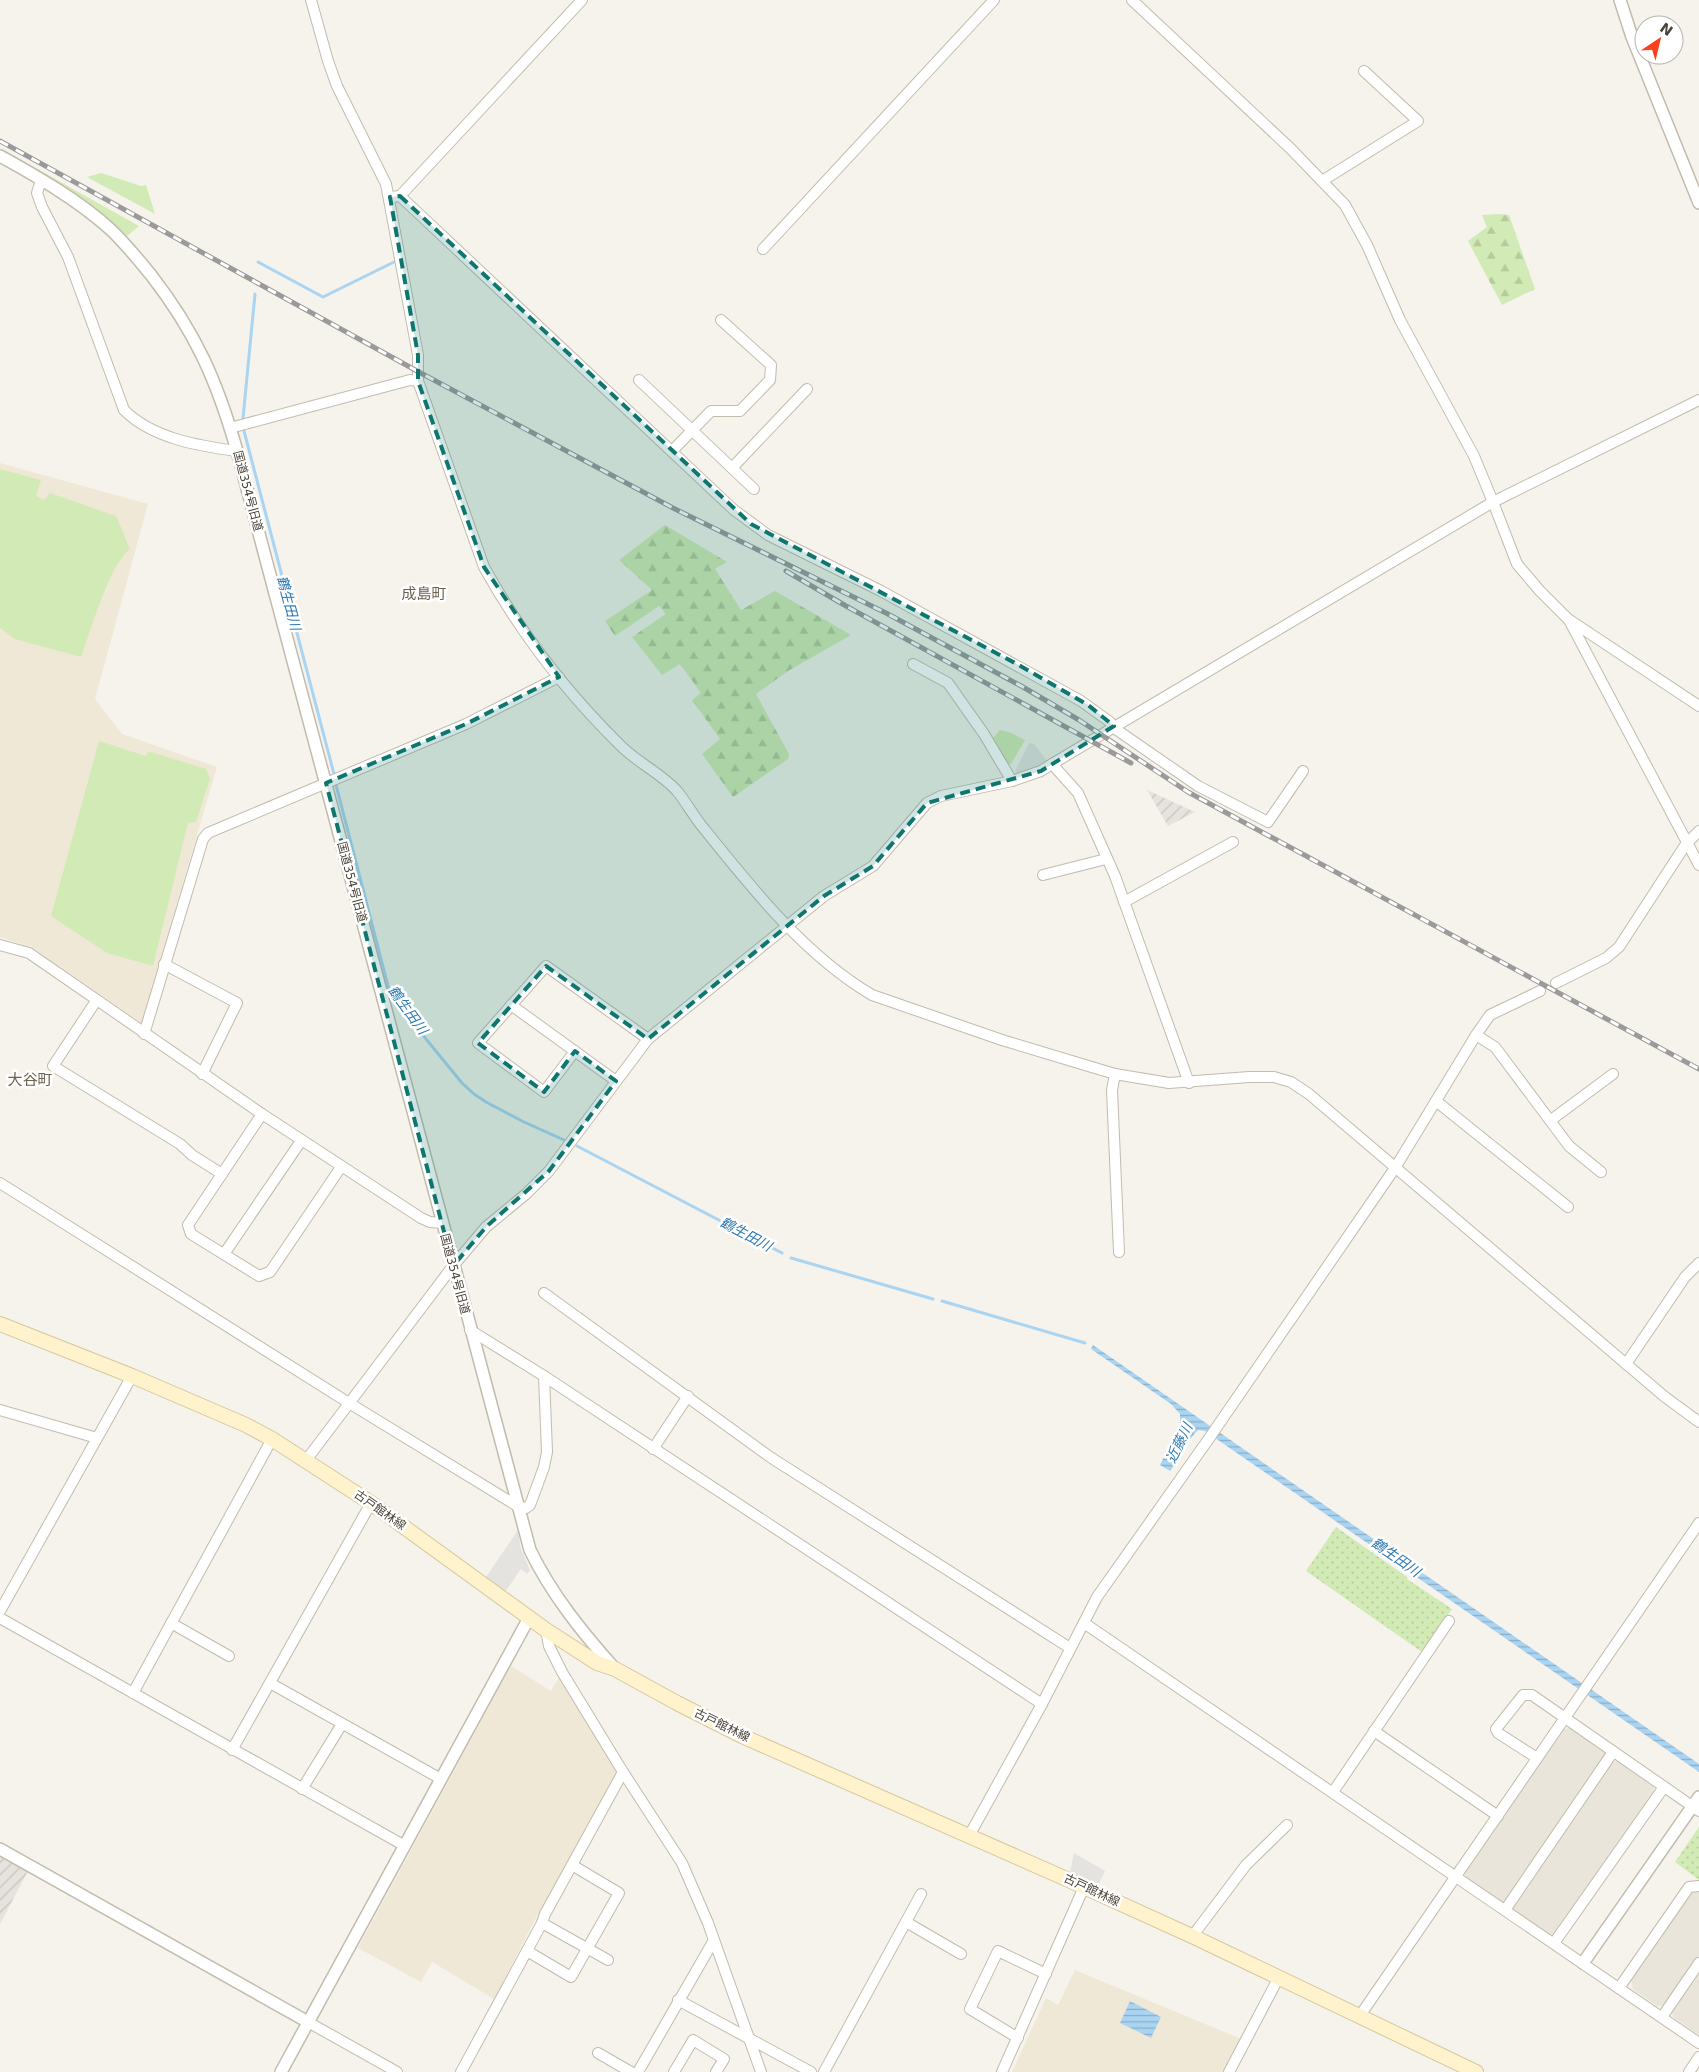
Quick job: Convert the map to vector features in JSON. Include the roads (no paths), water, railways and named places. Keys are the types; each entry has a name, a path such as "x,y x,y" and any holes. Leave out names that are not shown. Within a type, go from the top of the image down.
{"main road":[{"name":"古戸館林線","path":"0,1324 132,1376 239,1422 272,1439 306,1459 371,1503 529,1618 597,1663 615,1669 676,1703 742,1736 1194,1937 1476,2072"}],"street":[{"path":"311,0 337,86 395,197 734,510 768,536 881,591 1017,664 1088,705 1117,730 1198,786 1268,822 1303,771"},
{"path":"395,197 582,0"},
{"path":"763,249 994,0"},
{"path":"1132,0 1337,195 1352,216 1400,320 1474,456 1517,564 1568,619 1699,706"},
{"path":"1620,0 1632,37 1699,203"},
{"path":"1322,181 1418,120 1364,71"},
{"name":"国道354号旧道","path":"0,156 41,180 87,211 111,230 127,246 186,324 211,373 237,451 530,1550 551,1590 573,1621 615,1669"},
{"path":"41,180 37,193 39,200 68,257 124,410 136,422 168,436 198,446 237,451"},
{"path":"395,197 418,355 418,381 484,567 498,591 559,677 622,747 676,790 700,824 785,926 858,987 872,994 1002,1040 1115,1074 1151,1081 1189,1083 1249,1077 1274,1077 1292,1082 1665,1397 1699,1422"},
{"path":"672,451 710,410 740,411 770,380 771,365 721,320"},
{"path":"230,428 410,380 418,381"},
{"path":"639,380 754,489"},
{"path":"732,468 807,390"},
{"path":"306,1459 454,1266 486,1227 526,1194 549,1171 648,1039 824,896 873,866 927,803 941,796 1012,781 1042,771 1114,726 1493,502 1699,400"},
{"path":"1568,619 1686,844 1699,865"},
{"path":"913,664 948,682 984,734 1012,781"},
{"path":"144,1034 203,839 208,833 466,724 559,677"},
{"path":"1052,764 1078,793 1106,858 1124,902 1189,1083"},
{"path":"1556,982 1606,958 1619,947 1686,844 1699,831"},
{"path":"1124,902 1233,842"},
{"path":"1042,875 1106,858"},
{"path":"0,945 29,953 301,1141 421,1218 430,1222 442,1223"},
{"path":"164,964 237,1003 202,1074"},
{"path":"575,1051 544,1092 478,1043 546,966 648,1039"},
{"path":"969,1836 1042,1704 1097,1597 1213,1433 1395,1168 1476,1035 1490,1015 1540,992"},
{"path":"96,1001 53,1066 180,1144 192,1155 222,1174"},
{"path":"511,1005 616,1081"},
{"path":"1476,1035 1496,1048 1569,1146 1601,1172"},
{"path":"1115,1074 1112,1090 1119,1252"},
{"path":"1551,1120 1613,1074"},
{"path":"1436,1101 1568,1207"},
{"path":"262,1114 188,1225 191,1234 259,1276 270,1272 341,1167"},
{"path":"224,1254 301,1141"},
{"path":"0,1183 349,1403 519,1507 526,1508 530,1505 544,1467 547,1452 544,1376"},
{"path":"1626,1364 1685,1277 1699,1263"},
{"path":"544,1293 770,1457 1070,1648"},
{"path":"470,1330 544,1376 1042,1704"},
{"path":"0,1611 132,1376"},
{"path":"653,1449 688,1396"},
{"path":"0,1410 97,1438"},
{"path":"133,1693 272,1439"},
{"path":"232,1750 371,1503"},
{"path":"1358,2017 1450,1882 1456,1878 1699,1523"},
{"path":"0,1618 405,1846"},
{"path":"280,2072 529,1618"},
{"path":"1333,1792 1449,1622"},
{"path":"171,1623 229,1656"},
{"path":"1084,1623 1699,2043"},
{"path":"546,1630 549,1646 562,1672 623,1772 682,1863 714,1940 758,2070"},
{"path":"270,1683 441,1779"},
{"path":"1537,1758 1498,1733 1496,1729 1523,1694 1532,1695 1613,1752 1664,1786 1697,1805 1583,1963"},
{"path":"302,1789 342,1724"},
{"path":"1374,1731 1498,1816"},
{"path":"1504,1910 1613,1752"},
{"path":"461,2072 623,1772"},
{"path":"1554,1943 1664,1786"},
{"path":"1194,1937 1197,1930 1246,1865 1287,1825"},
{"path":"0,1849 397,2072"},
{"path":"527,1951 571,1976 619,1893 572,1865"},
{"path":"1619,1988 1689,1887 1699,1886"},
{"path":"1002,2072 1084,1887"},
{"path":"824,2072 921,1894"},
{"path":"906,1922 961,1954"},
{"path":"542,1923 608,1960"},
{"path":"638,2072 714,1940"},
{"path":"1018,2038 970,2009 998,1951 1046,1974"},
{"path":"1662,2017 1699,1963"},
{"path":"1229,2072 1279,1977"},
{"path":"678,2000 811,2072"},
{"path":"674,2072 693,2040 724,2059 716,2072"},
{"path":"598,2053 632,2072"},
{"path":"1689,2072 1699,2057"}],"water":[{"name":"近藤川","path":"1093,1345 1699,1764 1699,1772 1205,1431 1198,1430 1194,1434 1170,1471 1160,1465 1180,1425 1180,1414 1171,1404 1091,1349"},
{"path":"1130,2001 1161,2017 1151,2038 1120,2023"}],"waterway":[{"name":"鶴生田川","path":"258,262 323,297 394,262"},
{"name":"鶴生田川","path":"243,418 255,294"},
{"name":"鶴生田川","path":"244,431 334,774"},
{"name":"鶴生田川","path":"336,785 389,990 417,1028 462,1083 474,1094 524,1122 564,1140"},
{"name":"鶴生田川","path":"577,1146 782,1253"},
{"name":"鶴生田川","path":"791,1258 933,1299"},
{"name":"鶴生田川","path":"942,1301 1085,1343"}],"railway":[{"path":"0,141 417,371 673,508 886,613 1023,687 1079,720 1188,792 1699,1069"},
{"path":"786,571 1131,763"}],"district":[{"name":"成島町","path":"424,594"},
{"name":"大谷町","path":"30,1080"}]}
